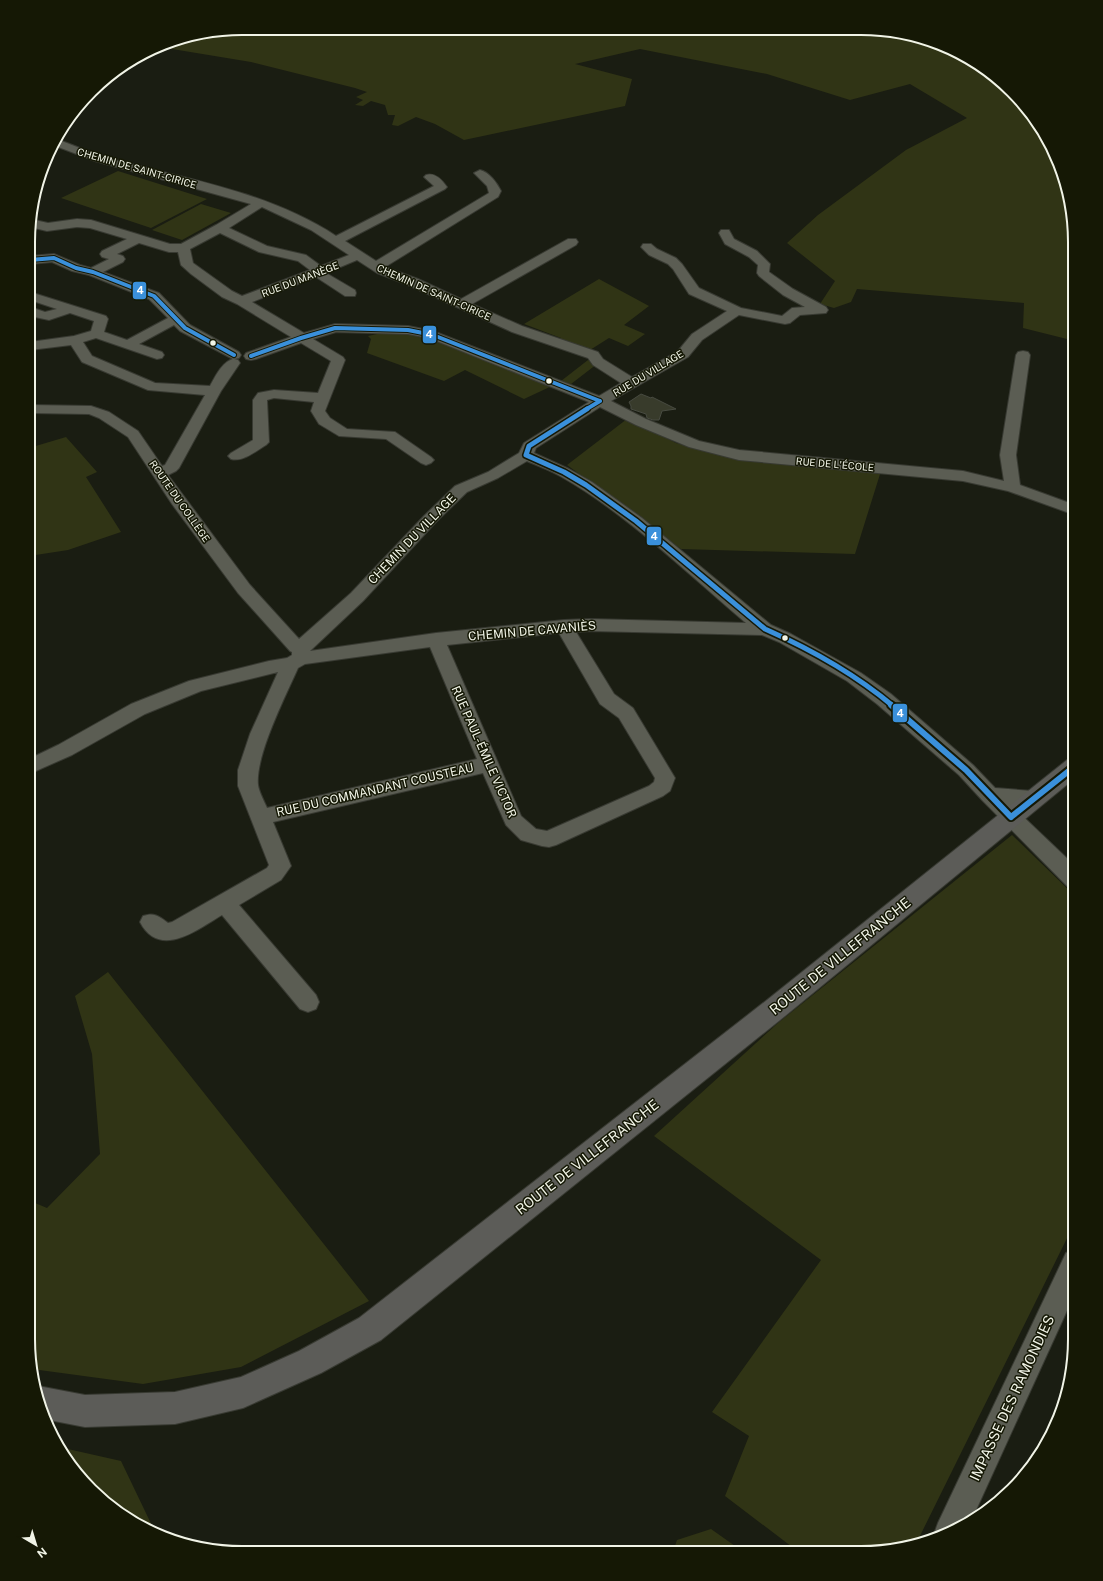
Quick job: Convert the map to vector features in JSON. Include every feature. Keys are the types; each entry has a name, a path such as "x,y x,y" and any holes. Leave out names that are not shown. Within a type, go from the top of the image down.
{"main road":[{"name":"ROUTE DE VILLEFRANCHE","path":"45,1403 85,1411 175,1408 243,1392 310,1362 370,1329 776,1008 1068,772"}],"street":[{"name":"CHEMIN DE SAINT-CIRICE","path":"60,144 99,158 260,203 304,221 375,267 517,329 593,355 598,362 631,382"},
{"path":"375,267 394,257 494,195 495,191 492,185 480,173"},
{"path":"335,241 441,187 430,177"},
{"path":"36,223 47,228 77,223 91,224 169,248 183,248 220,228 260,203"},
{"path":"220,228 263,249 302,258 322,276 350,293"},
{"path":"647,247 653,252 672,260 694,291 738,311 785,320 797,311 827,311 788,292 763,273 764,264 753,254 729,241 725,233"},
{"path":"93,272 118,259 106,254 138,239"},
{"path":"462,304 572,242"},
{"path":"183,248 187,264 226,294 242,301 338,360 318,411 324,421 335,429 344,433 390,435 426,460"},
{"name":"RUE DU MANÈGE","path":"242,301 357,256"},
{"path":"35,260 54,258 76,268 93,272 154,296 185,328 234,359 214,391 171,468 159,473"},
{"path":"35,298 101,319 97,334"},
{"path":"35,313 44,317 57,314 68,309"},
{"name":"RUE DU VILLAGE","path":"600,401 631,382 683,354 697,337 738,311"},
{"path":"130,344 176,319"},
{"name":"RUE DE L'ÉCOLE","path":"234,359 242,364 247,363 252,358 251,356 301,338 335,328 408,330 433,335 600,401 641,422 694,444 739,455 963,476 1013,488 1068,508"},
{"path":"35,345 75,340 97,334 130,344 157,355"},
{"path":"75,340 87,359 153,387 214,391"},
{"path":"1013,488 1008,455 1023,355"},
{"path":"236,456 261,442 260,400 262,396 274,394 323,398"},
{"name":"CHEMIN DU VILLAGE","path":"298,657 430,519 461,489 493,475 526,455 529,446 574,416 600,401"},
{"name":"ROUTE DU COLLÈGE","path":"35,409 91,410 104,415 133,434 178,501 244,589 296,647 298,657"},
{"path":"526,455 564,472 606,499 765,629 854,677 884,699 966,770 989,795 1068,873"},
{"name":"CHEMIN DE CAVANIÈS","path":"35,764 65,750 138,709 196,686 269,667 298,657 436,639 564,626 590,625 765,629"},
{"name":"RUE PAUL-ÉMILE VICTOR","path":"436,639 513,820 523,832 535,839 549,839 656,791 663,786 665,778 626,713 607,699 564,626"},
{"path":"151,922 164,932 176,931 274,874 280,866 248,786 248,770 260,734 298,657"},
{"name":"RUE DU COMMANDANT COUSTEAU","path":"261,817 489,764"},
{"path":"989,795 1033,799"},
{"path":"225,903 308,1002"},
{"name":"IMPASSE DES RAMONDIES","path":"953,1525 1068,1277"}],"green space":[{"path":"228,35 875,35 902,39 928,46 953,56 998,86 1017,105 1047,150 1061,188 1068,228 1068,339 1023,328 1024,303 857,289 851,302 834,308 820,304 835,281 787,243 818,215 906,150 967,118 910,84 850,100 767,74 640,49 575,64 632,79 625,106 464,140 435,124 416,117 398,126 392,125 395,115 388,115 385,105 371,101 363,106 355,105 363,100 356,97 367,92 251,62 169,48 201,39"},
{"path":"118,171 207,199 151,228 61,198"},
{"path":"201,204 231,213 182,240 152,230"},
{"path":"599,279 649,306 624,325 645,334 628,346 609,338 590,350 524,324"},
{"path":"386,332 421,336 436,340 554,385 524,399 465,370 444,381 367,353 371,339 368,336"},
{"path":"588,360 597,364 571,384 561,381"},
{"path":"627,419 676,443 730,458 881,471 855,554 681,549 567,465"},
{"path":"66,437 97,472 86,477 121,532 68,550 35,555 35,446"},
{"path":"1012,835 1068,889 1068,1236 919,1538 915,1539 875,1546 791,1546 725,1496 749,1436 712,1412 821,1260 654,1136 778,1023"},
{"path":"108,972 369,1301 241,1367 143,1384 38,1370 35,1353 35,1203 47,1208 100,1154 92,1054 75,996"},
{"path":"67,1449 121,1461 152,1526 127,1511 105,1495 86,1476"},
{"path":"711,1529 735,1546 675,1546 677,1540"}],"building":[{"path":"641,394 651,398 652,397 676,409 662,411 659,420 647,418 646,414 631,409 629,402"}],"transit line":[{"name":"4","path":"35,260 54,258 76,268 93,272 154,296 185,328 234,355"},
{"name":"4","path":"251,356 301,338 335,328 408,330 433,335 600,401"},
{"name":"4","path":"526,455 529,446 574,416 600,401"},
{"name":"4","path":"526,455 564,472 586,485 636,521 765,629 785,638 854,677 884,699 966,770 1011,817"},
{"name":"4","path":"1011,817 1068,772"}]}
